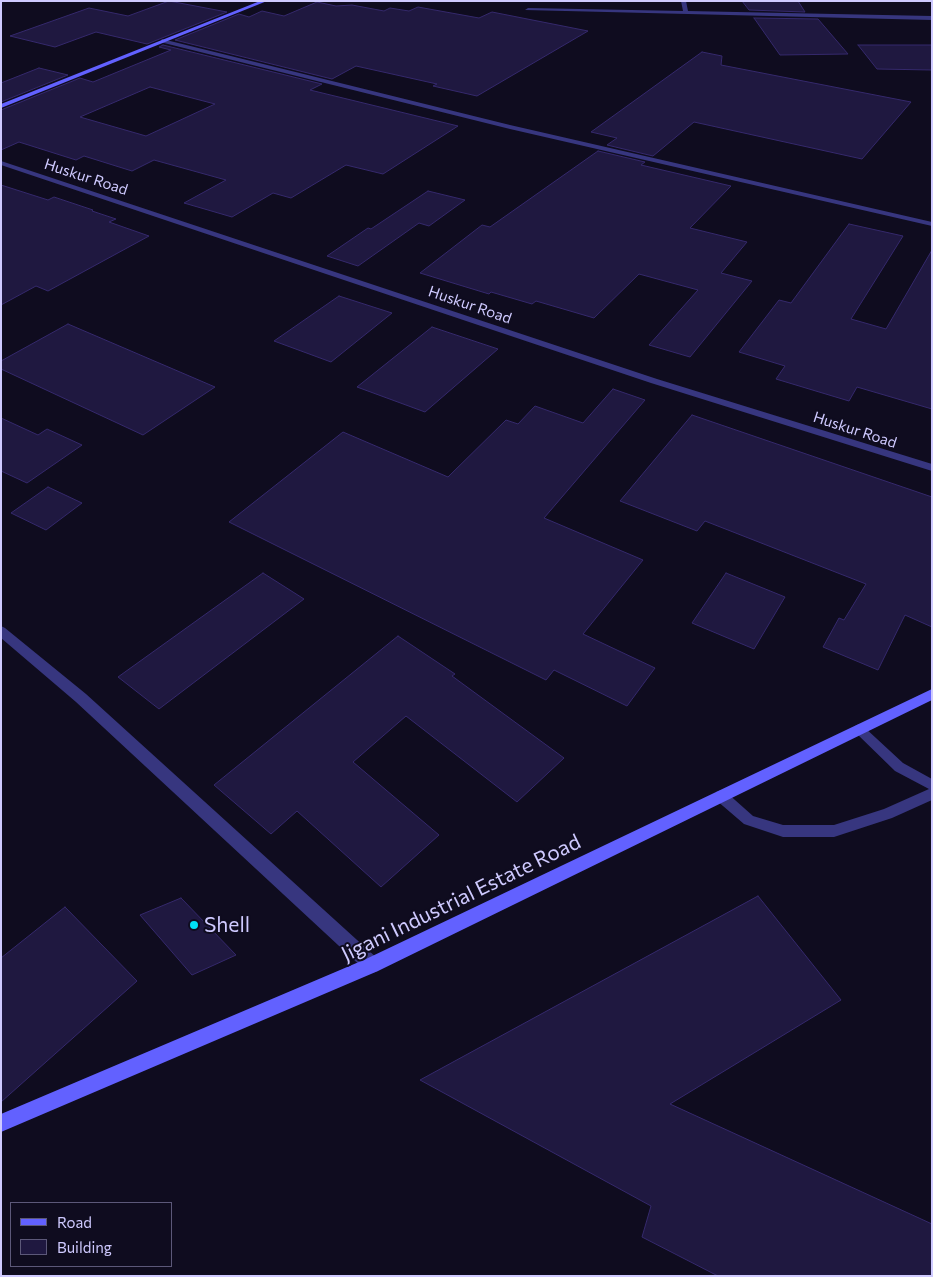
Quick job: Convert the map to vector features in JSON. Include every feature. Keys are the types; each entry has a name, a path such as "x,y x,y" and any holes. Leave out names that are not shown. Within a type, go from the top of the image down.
{"main road":[{"path":"1,106 265,1"},
{"name":"Jigani Industrial Estate Road","path":"1,1123 372,965 932,694"}],"street":[{"path":"683,1 686,13"},
{"path":"528,10 932,18"},
{"path":"162,41 510,127 932,224"},
{"name":"Huskur Road","path":"1,163 654,381 932,468"},
{"path":"1,631 81,698 372,965"}],"lane":[{"path":"859,729 899,767 932,785"},
{"path":"721,796 749,820 784,831 834,831 887,814 932,794"}],"building":[{"path":"169,1 227,12 147,44 96,32 55,47 10,36 89,8 128,16"},
{"path":"742,1 798,1 805,12 749,10"},
{"path":"317,2 336,6 352,5 384,11 390,8 409,11 418,7 479,18 492,12 588,31 477,96 433,86 437,84 356,66 332,79 175,40 239,14 249,17 262,11 284,16"},
{"path":"754,18 818,19 848,54 780,55"},
{"path":"163,45 322,84 310,90 458,126 383,174 346,165 291,198 273,193 232,217 184,203 226,180 154,160 132,171 84,156 76,160 19,142 1,150 1,110 80,78 93,82 171,50 159,47","holes":["150,87 215,104 146,136 80,117"]},
{"path":"858,45 932,45 932,70 877,69"},
{"path":"702,52 722,56 721,65 911,102 862,159 694,122 653,156 607,145 617,138 591,132"},
{"path":"39,68 68,75 1,102 1,83"},
{"path":"598,151 645,162 641,165 731,186 690,228 747,242 721,273 752,281 690,357 649,345 698,290 639,274 594,318 536,301 532,304 491,292 489,294 420,273 482,225 490,227"},
{"path":"1,185 48,200 54,197 93,210 116,219 109,222 149,236 48,291 36,286 1,305"},
{"path":"428,191 465,200 429,226 419,223 358,266 327,256 368,228 371,229"},
{"path":"849,224 903,236 851,319 886,329 932,250 932,409 857,387 849,401 776,379 785,366 739,352 779,300 791,303"},
{"path":"339,296 392,313 331,362 274,341"},
{"path":"68,324 215,387 143,435 1,369 1,361"},
{"path":"432,327 498,349 425,412 357,387"},
{"path":"613,389 645,400 544,518 643,560 583,634 655,668 627,706 554,670 546,680 229,522 343,432 448,477 506,420 518,424 535,406 583,423"},
{"path":"692,415 932,497 932,627 905,615 878,670 823,647 839,618 844,620 866,584 705,521 697,531 620,501"},
{"path":"1,418 38,435 47,429 82,445 27,483 1,471"},
{"path":"48,487 82,503 46,530 11,513"},
{"path":"263,573 304,599 159,709 118,677"},
{"path":"726,573 785,597 754,649 692,623"},
{"path":"398,636 455,674 452,676 564,758 517,802 406,716 353,762 439,835 381,887 297,811 271,834 214,785"},
{"path":"758,896 841,1000 670,1104 932,1224 932,1276 718,1276 642,1237 651,1206 420,1080"},
{"path":"181,898 236,955 192,975 140,915"},
{"path":"65,907 137,981 1,1102 1,958"}],"place":[{"name":"Shell","path":"194,925"}]}
